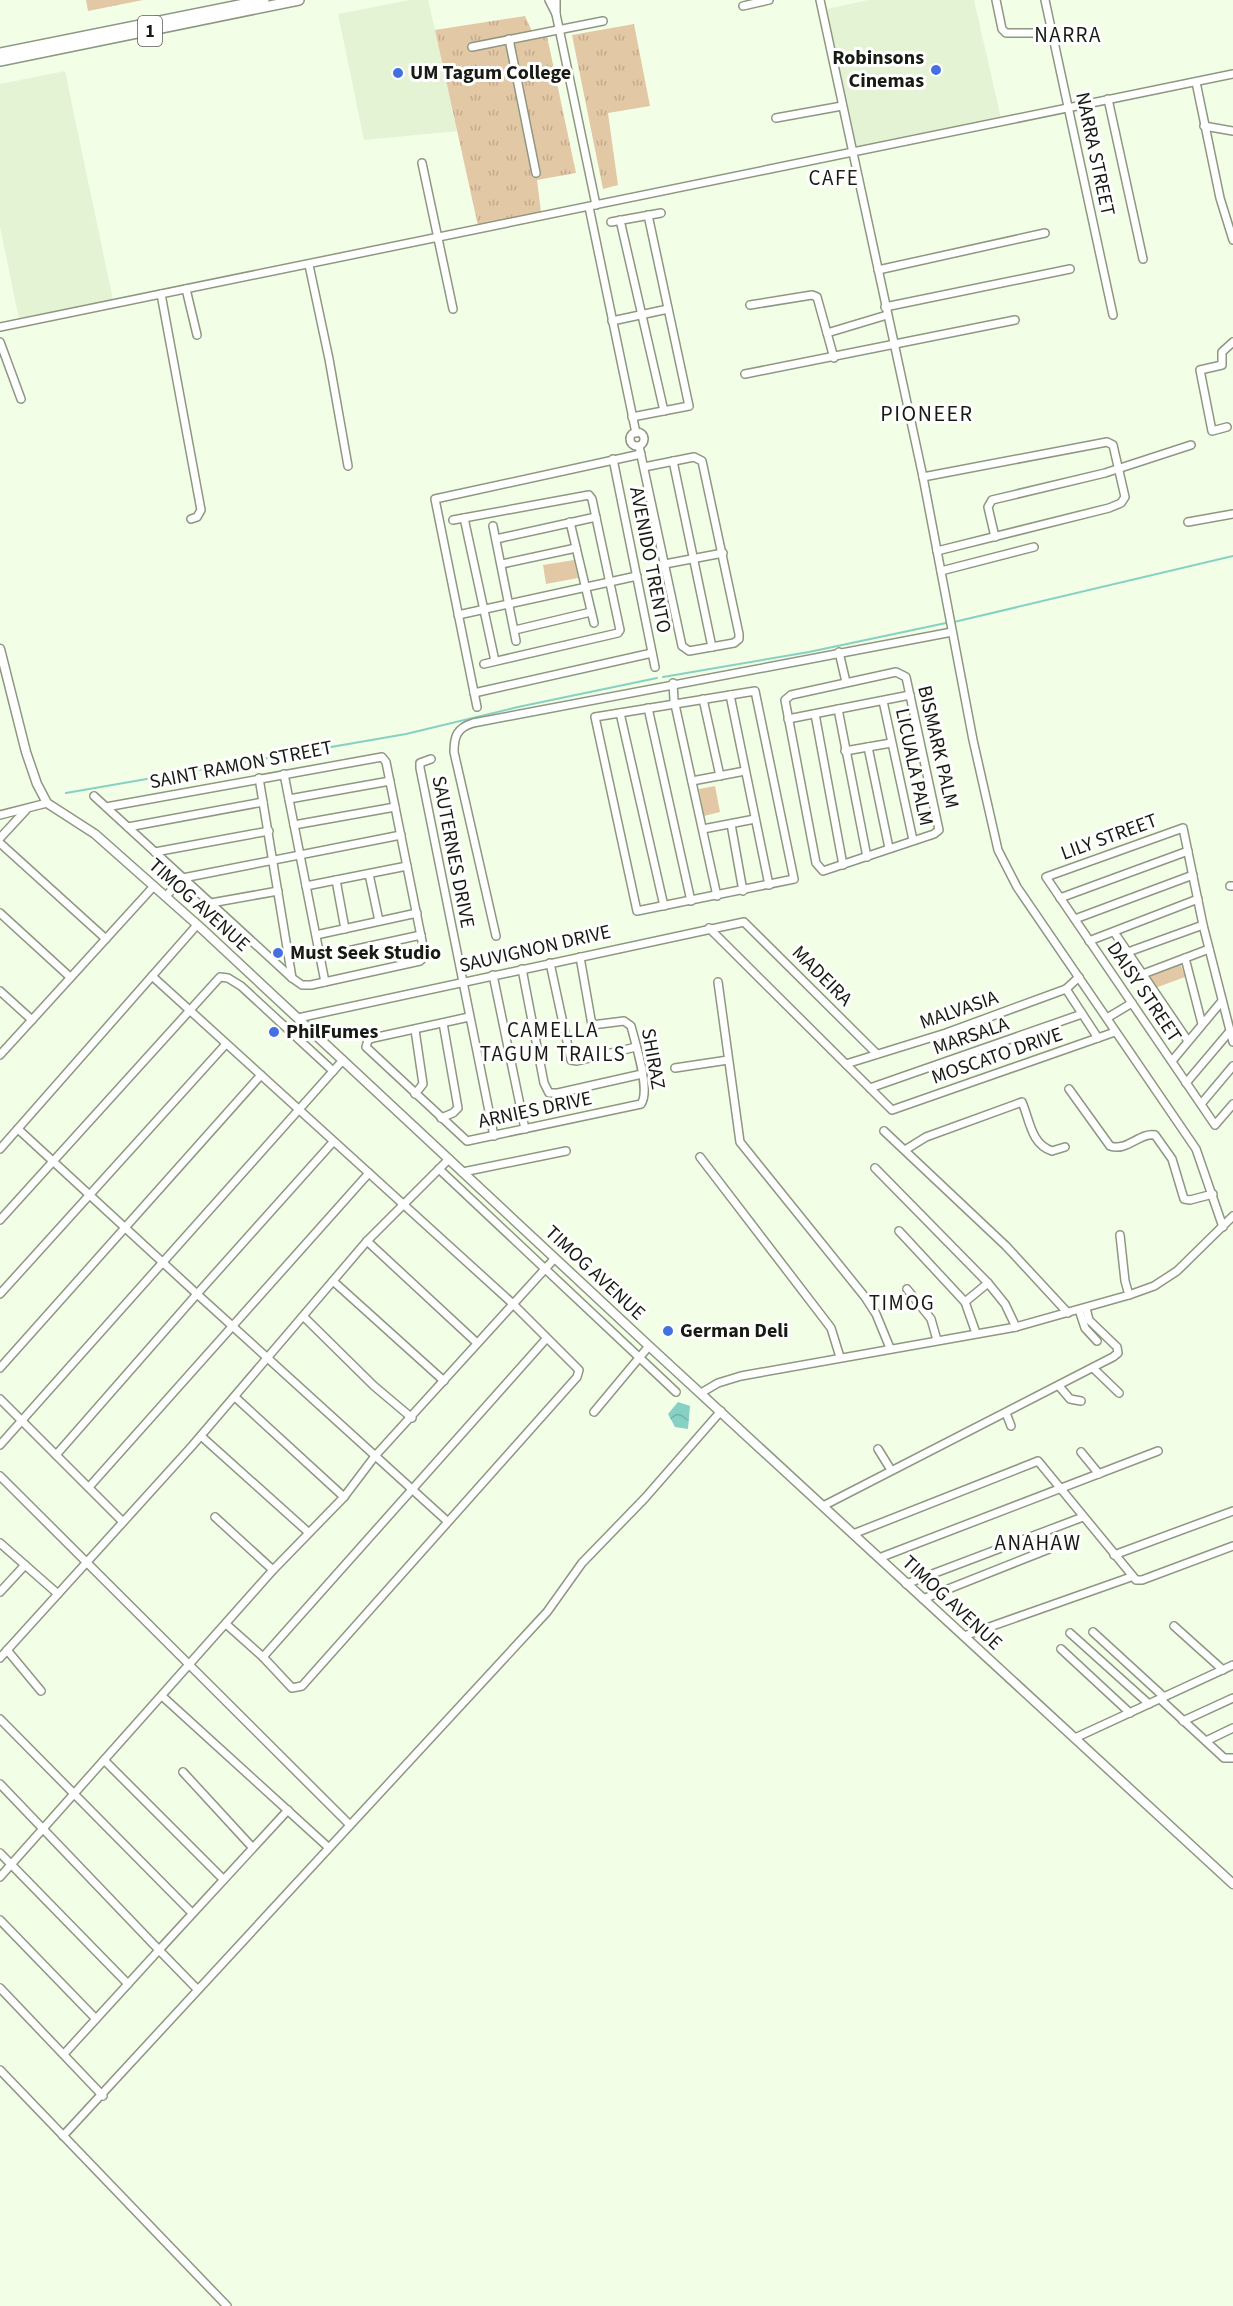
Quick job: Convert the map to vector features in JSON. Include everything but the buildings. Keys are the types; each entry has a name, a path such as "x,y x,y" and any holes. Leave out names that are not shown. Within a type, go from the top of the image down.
{"highway":[{"name":"1","path":"0,61 254,6 264,0"},
{"name":"1","path":"0,53 254,6 299,0"}],"main road":[{"path":"0,649 26,752 47,804"},
{"name":"TIMOG AVENUE","path":"47,804 95,834 166,896 906,1584 1233,1884"}],"street":[{"path":"549,0 556,14"},
{"path":"556,0 556,14 612,321 636,433 644,438 639,446 682,646 690,651 734,643 739,636 702,461 694,457 644,467"},
{"path":"743,6 769,0"},
{"path":"820,0 923,477 973,740 1001,858 1014,882 1196,1149 1223,1227"},
{"path":"996,0 1004,31 1052,33"},
{"name":"NARRA STREET","path":"1045,0 1113,315"},
{"path":"472,47 603,21"},
{"path":"509,39 536,173"},
{"path":"0,327 309,265 438,236 1067,106 1233,74"},
{"path":"1196,82 1223,212 1233,240"},
{"path":"1108,99 1143,259"},
{"path":"776,118 842,106"},
{"path":"1204,126 1233,131"},
{"path":"422,163 453,309"},
{"path":"611,222 661,213"},
{"path":"632,417 690,406 648,216"},
{"path":"620,220 664,411"},
{"path":"878,270 1046,233"},
{"path":"309,265 348,466"},
{"path":"827,333 886,311 1070,269"},
{"path":"186,289 197,335"},
{"path":"161,294 201,510 196,518 191,519"},
{"path":"750,305 814,296 820,304 834,358"},
{"path":"612,321 668,309"},
{"path":"745,374 1015,320"},
{"path":"0,342 21,399"},
{"path":"1227,427 1212,431 1200,370 1222,364 1222,352 1233,342"},
{"path":"923,477 1107,442 1113,445 1117,456 1116,468 1125,497 1120,504 937,551"},
{"path":"995,537 988,507 992,500 1116,468 1191,445"},
{"path":"477,707 435,499 641,454"},
{"name":"AVENIDO TRENTO","path":"613,459 655,667"},
{"path":"673,461 712,647"},
{"path":"453,520 587,495 592,498 619,627 618,633 484,664"},
{"path":"1188,522 1233,514"},
{"path":"496,539 596,517"},
{"path":"464,518 495,661"},
{"path":"570,522 594,623"},
{"path":"493,526 516,641"},
{"path":"941,571 1034,547"},
{"path":"502,564 576,548"},
{"path":"665,564 723,553"},
{"path":"458,615 637,576"},
{"path":"515,630 591,612"},
{"path":"496,936 454,752 457,731 473,723 952,632"},
{"path":"839,652 846,682"},
{"path":"474,693 652,653"},
{"name":"BISMARK PALM","path":"900,672 906,677 910,695 939,827 934,834 826,871 820,870 816,863 785,700 788,695 900,672"},
{"path":"670,684 717,896"},
{"path":"755,691 794,879 637,911 595,717 674,702 703,699 755,691"},
{"path":"730,695 769,885"},
{"path":"788,719 910,695"},
{"path":"703,699 720,776"},
{"name":"LICUALA PALM","path":"883,701 913,840"},
{"path":"648,708 691,901"},
{"path":"838,709 867,857"},
{"path":"620,713 664,906"},
{"path":"815,714 843,865"},
{"path":"846,751 891,743"},
{"path":"868,747 889,848"},
{"name":"SAINT RAMON STREET","path":"106,807 382,757 390,782"},
{"name":"SAUTERNES DRIVE","path":"431,759 420,763 420,768 494,1136"},
{"path":"692,781 745,771"},
{"path":"284,774 325,982"},
{"path":"259,778 292,978"},
{"path":"94,796 292,978 306,986 422,960 425,954 390,782 289,799"},
{"path":"128,827 264,802"},
{"path":"0,816 47,804"},
{"path":"294,825 395,807"},
{"path":"0,838 26,810"},
{"path":"703,829 755,819"},
{"path":"731,824 743,891"},
{"name":"LILY STREET","path":"1046,877 1184,828 1188,851 1060,898"},
{"path":"155,852 269,831"},
{"path":"166,896 183,878 401,835"},
{"path":"0,843 105,939"},
{"path":"1188,851 1203,925 1233,1042"},
{"path":"306,886 407,866"},
{"path":"369,874 379,921"},
{"path":"1075,920 1193,876"},
{"name":"DAISY STREET","path":"1046,877 1215,1125 1233,1104"},
{"path":"336,880 345,928"},
{"path":"0,1055 154,886"},
{"path":"211,903 278,891"},
{"path":"1089,941 1198,899"},
{"path":"315,935 417,913"},
{"path":"0,914 70,977"},
{"name":"SAUVIGNON DRIVE","path":"298,1018 744,922"},
{"name":"MADEIRA","path":"744,922 878,1054"},
{"path":"0,1149 197,925"},
{"path":"1128,952 1203,925"},
{"path":"709,928 870,1088"},
{"path":"1113,932 1188,1041"},
{"path":"320,957 421,935"},
{"path":"1143,974 1209,949"},
{"name":"SHIRAZ","path":"580,957 592,1025 628,1022 642,1074 644,1102"},
{"path":"1185,958 1202,1024"},
{"path":"550,963 571,1060 636,1047"},
{"path":"522,969 544,1083 549,1093 558,1093 642,1074"},
{"path":"493,975 525,1129"},
{"path":"152,976 579,1367 579,1375 302,1686 292,1688 263,1657 226,1624"},
{"name":"MALVASIA","path":"846,1064 946,1033 1066,989 1078,977"},
{"path":"0,1220 217,978 228,978 241,986 333,1071"},
{"path":"718,982 738,1133 744,1149 865,1297 876,1314 890,1348"},
{"path":"1066,989 1098,1038"},
{"path":"0,991 32,1020"},
{"path":"1172,1061 1222,1001"},
{"path":"1107,1018 1132,1003"},
{"name":"MARSALA","path":"870,1088 1082,1014"},
{"path":"415,1094 423,1084 415,1030 469,1017"},
{"path":"441,1118 458,1108 442,1023"},
{"name":"ARNIES DRIVE","path":"415,1030 373,1038 366,1044 367,1050 467,1141 637,1106 644,1102"},
{"path":"1186,1083 1230,1031"},
{"name":"MOSCATO DRIVE","path":"870,1088 892,1110 1112,1033"},
{"path":"0,1294 226,1044"},
{"path":"0,1445 343,1060"},
{"path":"675,1068 728,1060"},
{"path":"1201,1104 1233,1066"},
{"path":"0,1368 261,1075"},
{"path":"1069,1089 1110,1146 1117,1147 1136,1142 1149,1134 1155,1136 1172,1160 1184,1199 1190,1200 1213,1194"},
{"path":"905,1150 926,1137 1022,1102 1031,1129 1041,1146 1052,1151 1065,1148"},
{"path":"18,1129 447,1521"},
{"path":"884,1131 1006,1246 1068,1313"},
{"path":"56,1455 333,1142"},
{"path":"463,1172 566,1151"},
{"path":"700,1157 831,1328 840,1358"},
{"path":"0,1658 269,1359 367,1241 449,1159"},
{"path":"875,1168 988,1283 1005,1304 1016,1327"},
{"path":"440,1169 676,1392"},
{"path":"90,1486 369,1173"},
{"path":"701,1393 728,1379 1016,1327 1129,1295 1154,1286 1177,1271 1233,1216"},
{"path":"899,1231 964,1302 976,1333"},
{"path":"1120,1235 1129,1295"},
{"path":"367,1241 477,1343"},
{"path":"0,1877 273,1570 344,1497 375,1456 412,1418 555,1258"},
{"path":"333,1281 444,1381"},
{"path":"964,1302 988,1283"},
{"path":"907,1289 931,1319 937,1340"},
{"path":"1082,1309 1085,1328 1097,1341"},
{"path":"823,1506 1113,1357 1119,1350 1089,1320 1082,1309"},
{"path":"304,1317 374,1386 412,1418"},
{"path":"263,1657 546,1338"},
{"path":"594,1412 649,1346"},
{"path":"1093,1368 1119,1393"},
{"path":"1059,1386 1070,1399 1081,1401"},
{"path":"235,1397 344,1497"},
{"path":"0,1399 90,1486 123,1522"},
{"path":"63,2136 103,2096 197,1989 547,1612 582,1563 645,1498 721,1412"},
{"path":"1005,1413 1011,1426"},
{"path":"201,1436 308,1532"},
{"path":"878,1449 891,1470"},
{"path":"879,1558 1158,1451"},
{"path":"1081,1452 1099,1474"},
{"path":"853,1534 1038,1461 1131,1577"},
{"path":"0,1476 188,1666 350,1824"},
{"path":"1114,1556 1233,1511"},
{"path":"215,1517 273,1570"},
{"path":"906,1584 1083,1517"},
{"path":"0,1543 58,1594"},
{"path":"964,1636 1131,1577 1142,1580 1233,1546"},
{"path":"923,1599 1049,1550"},
{"path":"0,1592 25,1565"},
{"path":"1174,1626 1223,1670"},
{"path":"1093,1632 1206,1742 1224,1758 1233,1758"},
{"path":"1070,1633 1149,1704"},
{"path":"1061,1649 1130,1713"},
{"path":"7,1650 41,1691"},
{"path":"1075,1738 1233,1665"},
{"path":"162,1696 328,1847"},
{"path":"1183,1721 1233,1698"},
{"path":"0,1719 192,1913"},
{"path":"1206,1742 1233,1728"},
{"path":"104,1760 223,1879"},
{"path":"183,1772 252,1846"},
{"path":"0,1784 197,1989"},
{"path":"64,2054 252,1846 288,1810"},
{"path":"0,1853 128,1984"},
{"path":"0,1920 96,2019"},
{"path":"0,1988 103,2096"},
{"path":"0,2070 227,2306"}],"shaded area":[{"name":"UM Tagum College","path":"410,0 428,0 459,131 364,140 338,14"},
{"path":"868,0 974,0 1001,118 857,148 827,9"},
{"path":"65,71 113,300 19,319 0,227 0,84"}],"green space":[{"path":"86,0 143,0 88,11"},
{"path":"525,16 535,38 547,36 576,173 537,180 541,212 478,226 435,30"},
{"path":"634,24 650,106 608,113 618,185 603,189 572,35"},
{"path":"574,560 578,578 546,584 543,565"},
{"path":"715,786 720,812 704,816 699,789"},
{"path":"1180,963 1185,977 1155,988 1150,975"}],"water":[{"path":"678,1402 690,1406 688,1429 675,1427 668,1414"}],"waterway":[{"path":"954,622 1233,556"},
{"path":"663,677 809,652 946,623"},
{"path":"66,793 406,734 518,707 657,678"}],"place":[{"name":"Robinsons Cinemas","path":"936,70"},
{"name":"UM Tagum College","path":"398,73"},
{"name":"Must Seek Studio","path":"278,953"},
{"name":"PhilFumes","path":"274,1032"},
{"name":"German Deli","path":"668,1331"}],"district":[{"name":"NARRA","path":"1068,35"},
{"name":"CAFE","path":"834,178"},
{"name":"PIONEER","path":"927,414"},
{"name":"CAMELLA TAGUM TRAILS","path":"553,1042"},
{"name":"TIMOG","path":"902,1303"},
{"name":"ANAHAW","path":"1038,1543"}]}
